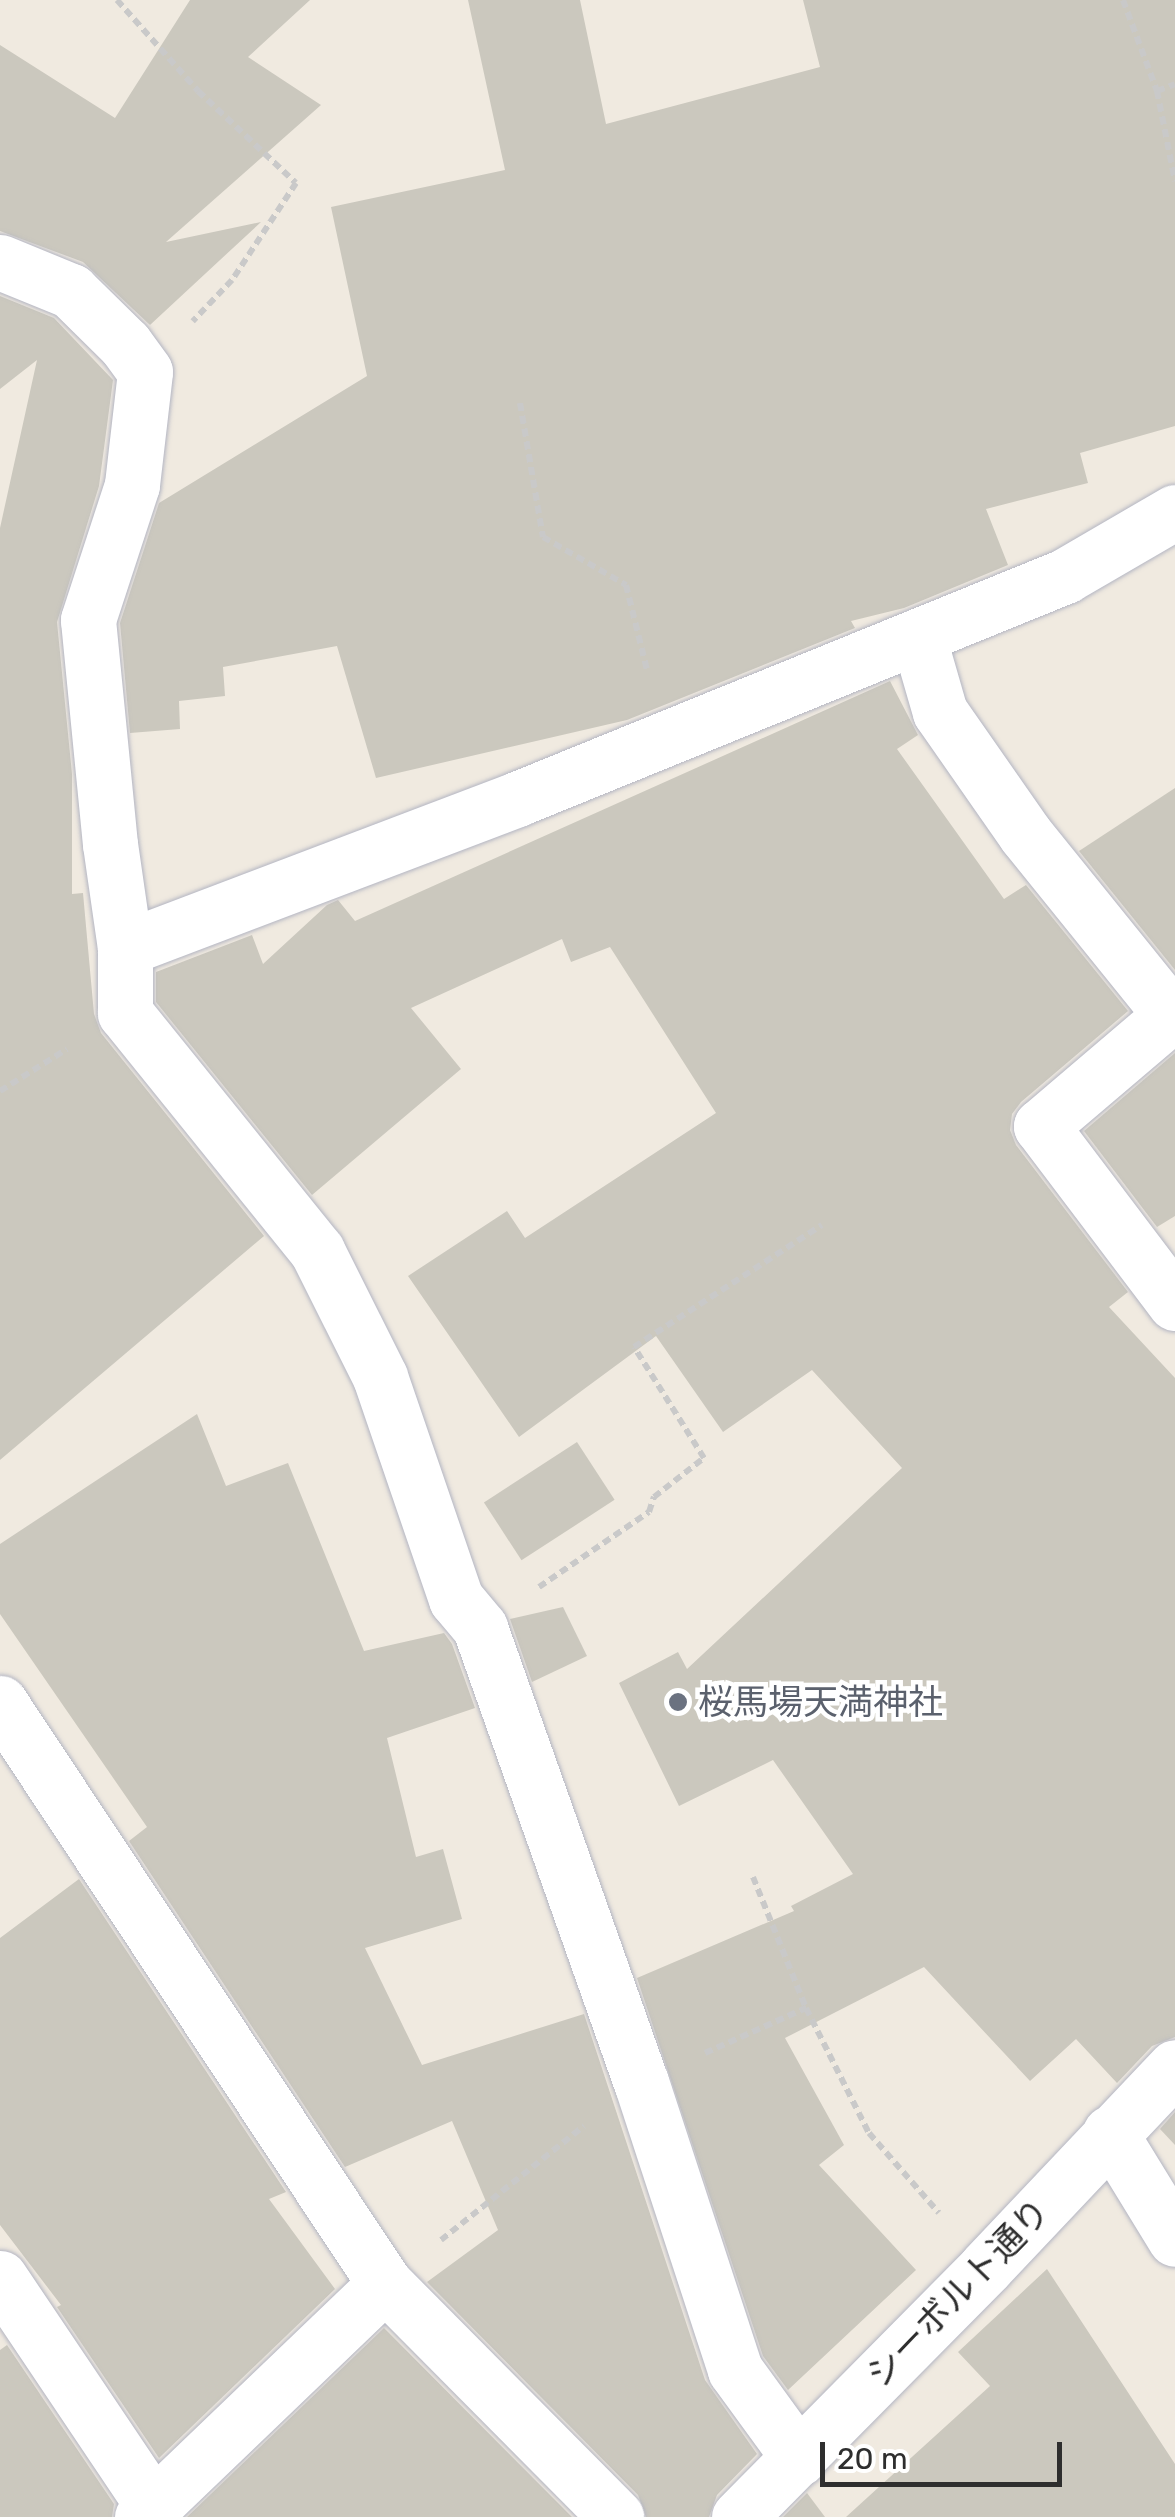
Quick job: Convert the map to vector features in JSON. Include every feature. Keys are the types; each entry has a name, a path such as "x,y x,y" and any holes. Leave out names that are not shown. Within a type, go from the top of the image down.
{"street":[{"path":"0,262 70,291 125,344 144,372 132,484 88,620 110,844 125,948 125,1013 316,1251 380,1377 456,1600 480,1628 641,2082 734,2370 800,2458"},
{"path":"125,948 664,739 1064,576 1175,512"},
{"path":"918,636 940,712 1025,834 1173,1013 1041,1126 1175,1303"},
{"path":"0,1703 385,2284 616,2517"},
{"name":"シーボルト通り","path":"738,2517 986,2268 1175,2067"},
{"path":"1110,2134 1175,2238"},
{"path":"0,2278 148,2512 385,2284"}],"path":[{"path":"117,0 198,91 296,183 232,280 144,372"},
{"path":"1123,0 1157,91 1175,181"},
{"path":"1157,91 1175,84"},
{"path":"520,403 543,537 626,585 664,739"},
{"path":"480,1628 649,1512 654,1497 704,1458 634,1348 822,1225"},
{"path":"753,1877 806,2008 869,2132 986,2268"}],"building":[{"path":"190,0 310,0 248,57 321,105 166,242 261,222 150,325 83,262 0,231 0,45 115,118"},
{"path":"468,0 580,0 606,124 820,67 803,0 1175,0 1175,426 1080,453 1088,483 986,509 1008,565 904,608 851,621 855,628 627,720 376,778 337,646 223,667 225,696 179,701 180,729 130,733 120,623 159,503 367,376 331,207 505,170"},
{"path":"0,296 54,318 113,380 99,486 57,622 72,774 72,894 83,893 94,1014 101,1033 264,1236 0,1460 0,528 37,360 0,389"},
{"path":"890,681 918,735 897,749 1004,899 1026,885 1128,1011 1021,1102 1012,1114 1010,1130 1016,1145 1128,1292 1109,1307 1175,1378 1175,2037 1152,2046 1117,2083 1076,2039 1030,2081 924,1967 785,2038 844,2145 819,2165 916,2270 788,2390 763,2356 637,1978 794,1911 791,1906 853,1874 773,1760 679,1806 619,1683 678,1652 687,1669 902,1468 812,1370 723,1432 656,1336 519,1437 408,1276 507,1211 525,1238 716,1113 610,947 571,962 562,939 411,1008 461,1069 312,1195 156,1002 156,972 252,935 263,964 327,905 338,900 355,921"},
{"path":"1175,788 1175,970 1079,851"},
{"path":"1175,1053 1175,1216 1157,1227 1084,1131"},
{"path":"197,1414 226,1486 288,1463 364,1651 444,1633 452,1644 475,1708 387,1738 416,1857 443,1849 462,1919 365,1948 422,2065 584,2014 705,2380 757,2454 717,2495 709,2517 646,2517 638,2495 427,2282 498,2230 452,2121 345,2167 129,1841 147,1827 0,1614 0,1544"},
{"path":"577,1442 615,1500 521,1560 484,1502"},
{"path":"563,1607 587,1656 532,1682 510,1619"},
{"path":"79,1879 286,2192 269,2199 335,2289 159,2458 57,2307 61,2305 0,2225 0,1938"},
{"path":"1175,2112 1175,2145 1160,2129"},
{"path":"1047,2269 1175,2464 1175,2517 846,2517 990,2386 958,2352"},
{"path":"384,2328 572,2517 187,2517"},
{"path":"7,2345 114,2504 112,2517 0,2517 0,2350"},
{"path":"807,2493 825,2517 783,2517"}],"place":[{"name":"桜馬場天満神社","path":"678,1702"}]}
